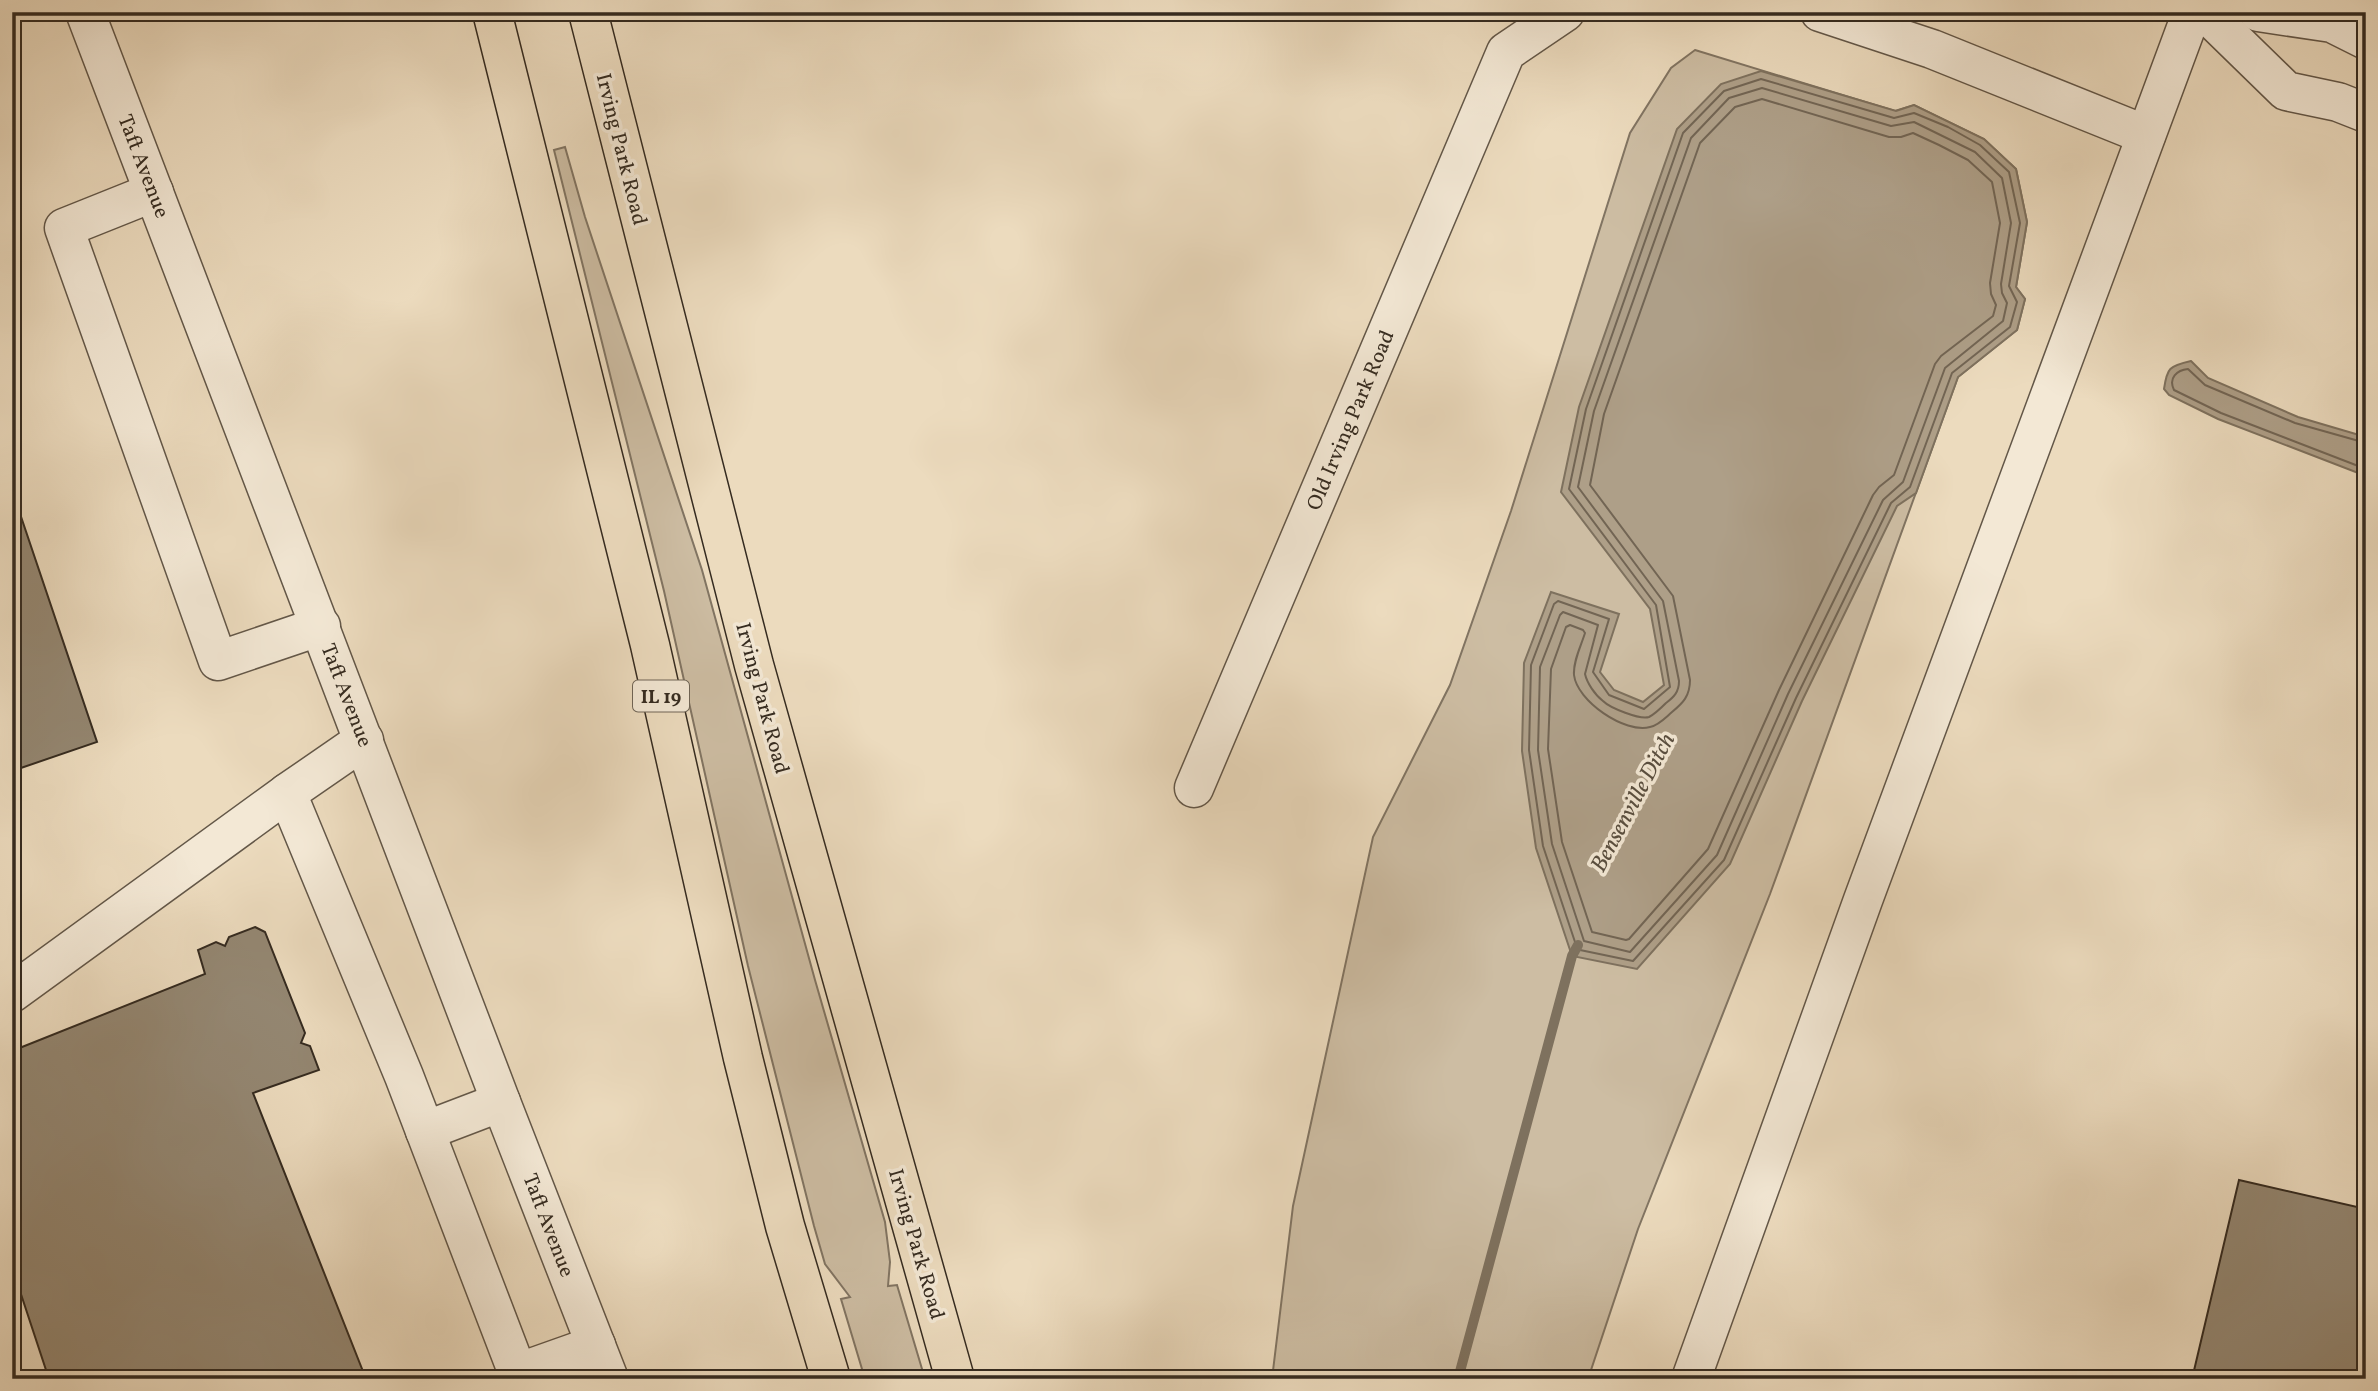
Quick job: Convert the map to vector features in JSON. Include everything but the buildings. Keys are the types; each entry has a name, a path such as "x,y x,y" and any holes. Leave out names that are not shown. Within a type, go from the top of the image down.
{"main road":[{"name":"IL 19","path":"492,12 650,645 746,1071 785,1226 831,1379"},
{"name":"Irving Park Road","path":"588,12 754,665 955,1379"}],"street":[{"name":"Taft Avenue","path":"85,12 603,1362"},
{"name":"Old Irving Park Road","path":"1194,788 1506,52 1565,12"},
{"path":"1820,12 1932,49 2146,135"},
{"path":"1691,1379 1794,1089 2192,12"},
{"path":"2205,12 2286,91 2339,102 2366,113"},
{"path":"2258,12 2332,23 2366,40"},
{"path":"154,192 64,228 218,661 321,626"},
{"path":"12,993 364,740"},
{"path":"287,793 425,1131 518,1376 603,1362"},
{"path":"425,1131 501,1102"}],"shaded area":[{"path":"1695,50 1895,111 1914,105 1984,139 2016,169 2027,222 2016,287 2025,299 2017,330 1958,377 1770,894 1638,1229 1588,1379 1272,1379 1293,1206 1373,837 1450,685 1511,511 1630,133 1671,68"},
{"path":"565,147 585,217 702,570 885,1222 890,1262 888,1286 897,1285 925,1379 865,1379 841,1299 850,1297 825,1264 748,966 664,591 554,150"}],"water":[{"path":"1761,71 1896,111 1914,105 1984,139 2016,169 2027,222 2016,287 2025,299 2017,330 1958,377 1916,493 1897,506 1802,701 1730,864 1637,969 1572,956 1536,848 1522,751 1524,663 1551,592 1619,614 1600,672 1614,690 1643,702 1664,685 1650,609 1561,492 1579,407 1677,129 1721,84"},
{"path":"2191,361 2208,378 2298,417 2366,437 2366,476 2218,419 2169,395 2164,389 2168,372"}],"waterway":[{"name":"Bensenville Ditch","path":"1458,1379 1572,956 1578,945"}]}
